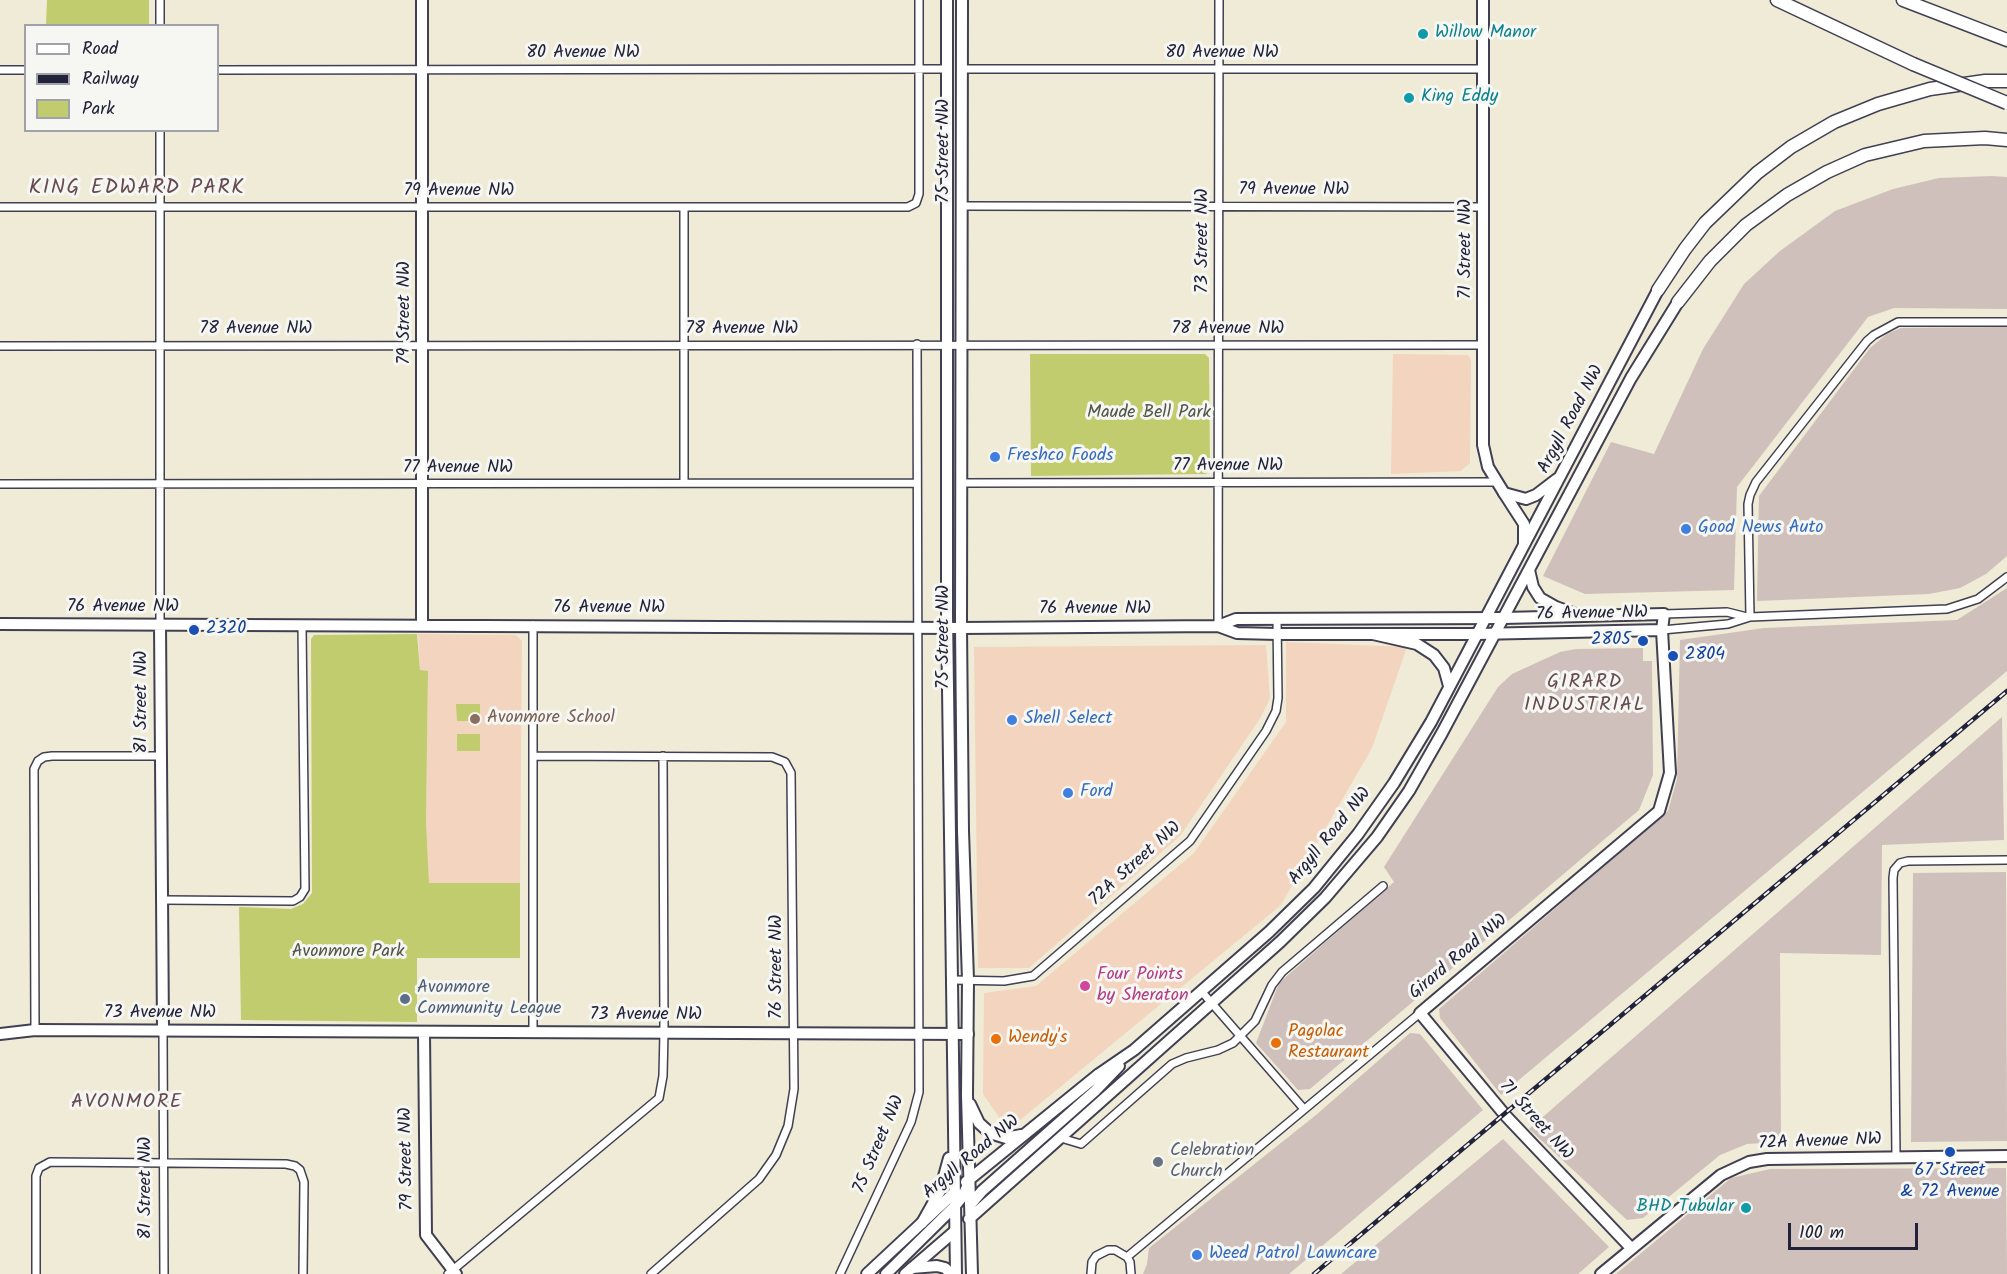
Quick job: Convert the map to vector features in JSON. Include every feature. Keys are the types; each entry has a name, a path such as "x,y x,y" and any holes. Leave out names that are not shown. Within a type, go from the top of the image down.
{"highway":[{"path":"1777,0 1913,64 2007,103"},
{"path":"1903,0 2007,40"},
{"path":"1658,290 1705,223 1757,173 1791,147 1834,122 1878,104 1930,89 1985,81 2007,81"},
{"path":"1678,302 1710,261 1746,225 1787,195 1827,172 1865,155 1924,141 1975,138 2007,140"}],"street":[{"path":"160,0 160,24"},
{"name":"79 Street NW","path":"422,0 422,625"},
{"name":"75 Street NW","path":"916,203 919,194 919,0"},
{"name":"75 Street NW","path":"947,0 947,628 956,1274"},
{"name":"75 Street NW","path":"962,0 961,628 963,831 968,980 967,1095 972,1274"},
{"name":"73 Street NW","path":"1218,626 1219,0"},
{"name":"71 Street NW","path":"1483,0 1484,451 1488,467 1496,482 1524,524 1524,546"},
{"name":"80 Avenue NW","path":"219,70 948,69"},
{"name":"80 Avenue NW","path":"962,69 1484,69"},
{"path":"0,70 24,70"},
{"name":"81 Street NW","path":"160,132 159,756 163,900 164,1274"},
{"name":"79 Avenue NW","path":"0,207 908,207 916,203"},
{"name":"79 Avenue NW","path":"962,206 1483,207"},
{"path":"684,207 684,483"},
{"name":"Argyll Road NW","path":"867,1274 970,1179 1099,1074 1134,1050 1202,992 1291,912 1341,856 1394,783 1449,686 1658,290"},
{"name":"Argyll Road NW","path":"908,1271 1061,1138 1303,921 1377,837 1419,775 1631,378 1678,302"},
{"path":"1750,617 1748,504 1750,495 1756,482 1867,341 1898,322 2007,322"},
{"name":"75 Street NW","path":"842,1271 913,1116 919,1092 917,345"},
{"name":"78 Avenue NW","path":"0,346 1483,345"},
{"path":"1504,493 1522,498 1532,497 1560,477"},
{"name":"77 Avenue NW","path":"961,483 1496,482"},
{"name":"77 Avenue NW","path":"0,484 916,483"},
{"path":"1529,570 1533,587 1540,598 1556,607 1581,616"},
{"name":"76 Avenue NW","path":"1218,626 1236,619 1504,618 1727,612 1750,617 1947,609 1978,598 2007,578"},
{"name":"Girard Road NW","path":"1127,1257 1659,811 1671,773 1662,630 1664,614"},
{"name":"76 Avenue NW","path":"0,624 947,628 1218,626 1237,633 1495,634 1662,630 1728,624 1750,617"},
{"name":"72A Street NW","path":"952,980 1004,981 1033,976 1190,841 1272,721 1278,704 1277,619"},
{"path":"163,900 293,901 300,897 305,889 302,625"},
{"path":"533,625 533,1032"},
{"path":"1373,634 1417,644 1434,655 1444,668 1449,686"},
{"path":"35,1030 34,769 38,761 52,756 159,756"},
{"path":"452,1273 654,1103 659,1098 662,1088 664,1032 663,756 533,756"},
{"name":"76 Street NW","path":"651,1274 747,1190 767,1168 784,1137 794,1089 792,777 790,769 785,762 772,757 663,756"},
{"path":"1896,1157 1893,878 1897,866 1908,861 2007,860"},
{"path":"1061,1138 1080,1144 1172,1064 1225,1047 1240,1036 1255,1021 1272,985 1282,972 1383,886"},
{"path":"1202,992 1304,1109"},
{"name":"71 Street NW","path":"1420,1013 1505,1115 1631,1248"},
{"name":"73 Avenue NW","path":"0,1034 35,1030 968,1034"},
{"name":"79 Street NW","path":"424,1033 426,1235 452,1273"},
{"path":"955,1231 971,1203 982,1191 1095,1091 1134,1050"},
{"path":"967,1095 979,1123 990,1132 1006,1138 1024,1134"},
{"path":"922,1223 940,1191 953,1143"},
{"name":"72A Avenue NW","path":"1601,1274 1721,1175 1749,1162 1767,1159 2007,1156"},
{"path":"36,1274 36,1182 39,1168 50,1162 286,1164 300,1170 304,1182 303,1274"},
{"path":"886,1274 955,1206 963,1196 970,1179"},
{"path":"1091,1274 1092,1262 1101,1252 1115,1250 1127,1257 1131,1274"},
{"path":"908,1271 937,1266 945,1268 951,1274"}],"shaded area":[{"path":"2007,177 2007,309 1894,308 1868,317 1737,487 1734,590 1585,594 1543,576 1611,442 1654,454 1703,349 1744,284 1780,251 1835,211 1893,189 1939,178"},
{"path":"2007,327 2007,556 1986,574 1960,588 1929,594 1757,601 1759,496 1870,348 1887,334 1901,328"},
{"path":"1393,354 1468,355 1471,360 1470,463 1461,471 1391,474"},
{"path":"2007,588 2007,671 1501,1095 1440,1018 1439,1009 1668,811 1677,779 1680,640 1764,628 1957,620"},
{"name":"Avonmore School","path":"418,634 516,635 522,641 520,883 429,884 426,821 428,671 420,671"},
{"path":"1286,642 1407,647 1372,748 1281,905 1008,1130 983,1094 984,993 1036,986 1194,853 1286,722"},
{"path":"1266,645 1270,698 1261,717 1180,836 1029,968 978,968 974,647"},
{"path":"1643,648 1643,661 1652,661 1653,775 1639,810 1310,1089 1298,1090 1256,1043 1279,983 1394,882 1384,867 1498,687 1512,674 1560,652 1576,649"},
{"path":"2002,717 2004,840 1882,845 1881,955 1780,953 1781,1142 1747,1144 1720,1155 1643,1218 1627,1220 1529,1129"},
{"path":"2006,872 2007,1141 1911,1142 1913,873"},
{"path":"1410,1033 1420,1034 1483,1110 1289,1274 1143,1274 1149,1248 1316,1115"},
{"path":"1503,1139 1609,1247 1578,1274 1341,1274"},
{"path":"2006,1168 2007,1274 1616,1274 1731,1178 1770,1169"}],"green space":[{"path":"47,0 149,0 149,24 46,24"},
{"name":"Maude Bell Park","path":"1030,354 1205,354 1209,358 1210,468 1206,474 1031,476"},
{"name":"Avonmore Park","path":"417,634 420,670 428,671 426,821 429,883 520,883 520,958 417,958 417,1022 241,1020 239,907 291,909 303,904 312,893 311,639 314,635"},
{"path":"456,704 480,704 480,721 457,721"},
{"path":"457,734 480,734 480,751 457,751"}],"railway":[{"path":"1314,1274 2007,691"}],"place":[{"name":"Willow Manor","path":"1423,34"},
{"name":"King Eddy","path":"1409,98"},
{"name":"Freshco Foods","path":"995,457"},
{"name":"Good News Auto","path":"1686,529"},
{"name":"2320","path":"194,630"},
{"name":"2805","path":"1643,641"},
{"name":"2804","path":"1673,656"},
{"name":"Avonmore School","path":"475,719"},
{"name":"Shell Select","path":"1012,720"},
{"name":"Ford","path":"1068,793"},
{"name":"Four Points by Sheraton","path":"1085,986"},
{"name":"Avonmore Community League","path":"405,999"},
{"name":"Wendy's","path":"996,1039"},
{"name":"Pagolac Restaurant","path":"1276,1043"},
{"name":"67 Street & 72 Avenue","path":"1950,1152"},
{"name":"Celebration Church","path":"1158,1162"},
{"name":"BHD Tubular","path":"1746,1208"},
{"name":"Weed Patrol Lawncare","path":"1197,1255"}],"district":[{"name":"KING EDWARD PARK","path":"137,189"},
{"name":"GIRARD INDUSTRIAL","path":"1585,696"},
{"name":"AVONMORE","path":"127,1104"}]}
